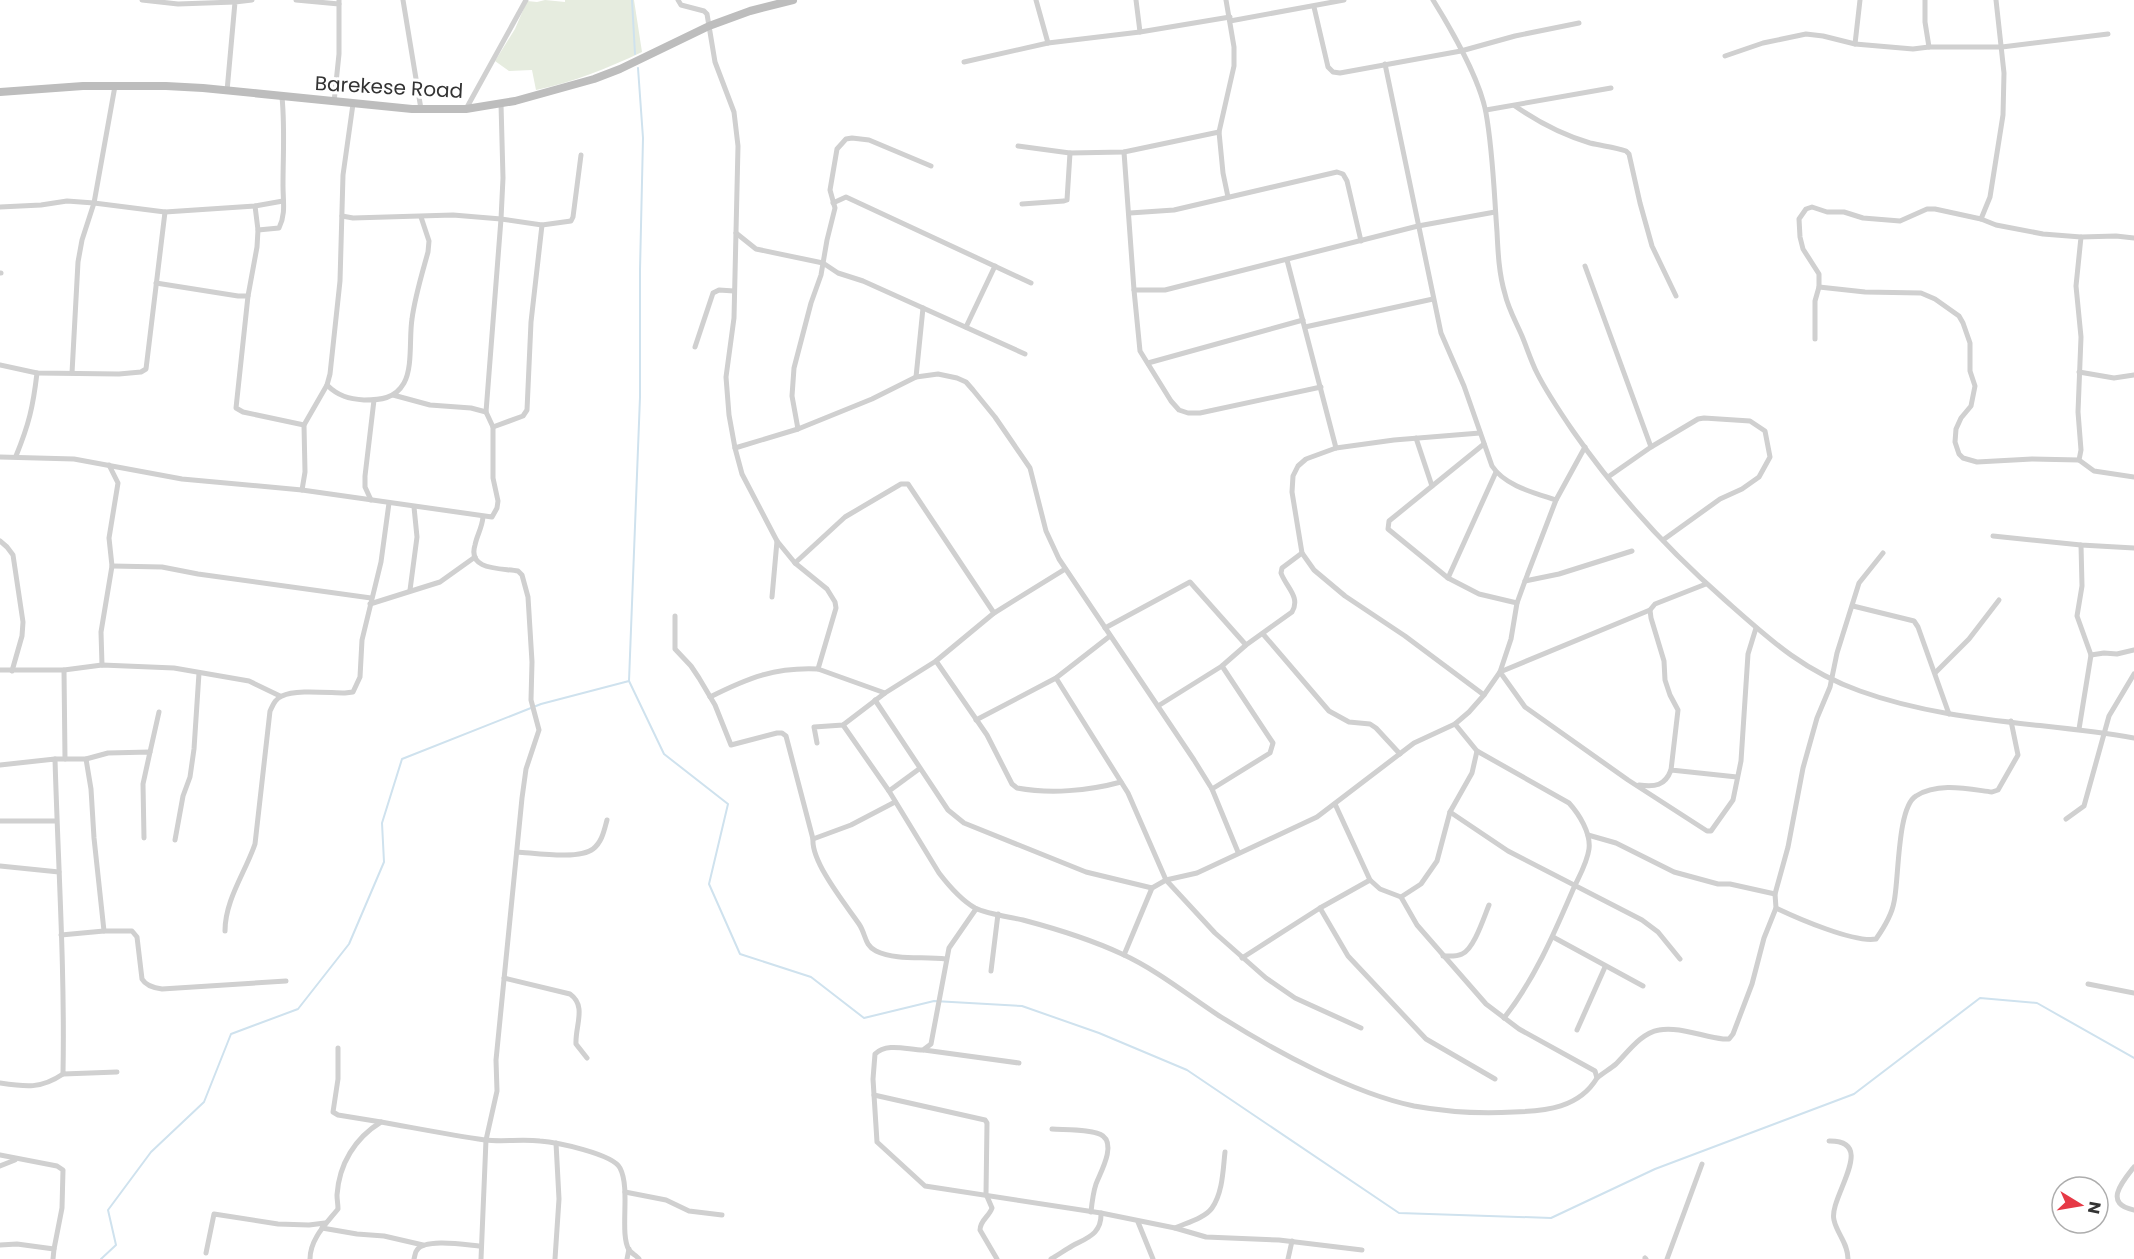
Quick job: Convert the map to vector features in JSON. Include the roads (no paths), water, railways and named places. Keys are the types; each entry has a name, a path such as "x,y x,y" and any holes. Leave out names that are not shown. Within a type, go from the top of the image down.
{"main road":[{"name":"Barekese Road","path":"0,92 114,86 176,87 353,104 421,109 466,109 543,95 600,77 709,26 750,11 793,0"}],"street":[{"path":"142,0 178,4 252,0"},
{"path":"296,0 339,2 339,54 334,102"},
{"path":"403,0 421,109"},
{"path":"466,109 526,0"},
{"path":"678,0 687,8 704,11 707,14 714,62 734,112 738,146 734,318 727,361 726,388 735,448 742,474 777,541 795,563 827,589 835,602 836,608 818,669"},
{"path":"1036,0 1048,43"},
{"path":"1136,0 1140,32"},
{"path":"1226,0 1234,47 1234,66 1219,132 1228,197"},
{"path":"964,62 1048,43 1314,7 1344,0"},
{"path":"1434,0 1461,51 1485,110 1492,155 1500,269 1505,296 1538,374 1585,447 1663,540 1706,584 1789,656 1831,680 1896,703 1949,714 2104,732 2134,738"},
{"path":"1855,44 1860,0"},
{"path":"1925,0 1929,47"},
{"path":"1981,219 1990,197 2003,115 2004,73 1996,0"},
{"path":"227,91 235,2"},
{"path":"1314,7 1328,67 1333,72 1340,73 1461,51 1515,36 1579,23"},
{"path":"1725,56 1763,43 1806,34 1894,49 2002,47 2108,34"},
{"path":"1385,64 1441,333 1464,386 1484,444 1496,472 1508,481 1556,500"},
{"path":"72,373 78,262 82,240 94,202 114,86"},
{"path":"1485,110 1611,87"},
{"path":"258,230 279,228 284,215 285,131 282,97"},
{"path":"302,490 305,472 304,425 327,385 340,289 343,175 353,104"},
{"path":"0,457 74,459 182,479 302,490 492,517 498,504 493,478 493,427 486,412 503,178 501,104"},
{"path":"1515,106 1532,118 1562,133 1588,142 1621,149 1629,154 1652,246 1676,296"},
{"path":"1018,146 1070,153 1124,152 1219,132"},
{"path":"798,429 792,396 794,368 823,263 835,208 830,190 837,149 846,139 870,140 931,166"},
{"path":"1124,152 1140,351 1171,401 1179,410 1200,413 1321,387"},
{"path":"1022,204 1067,200 1070,153"},
{"path":"342,216 353,218 453,215 542,225 561,224 571,221 573,217 581,154"},
{"path":"1130,213 1174,210 1337,172 1343,174 1347,181 1361,241"},
{"path":"833,203 846,197 1031,283"},
{"path":"0,207 67,201 94,202 165,212 255,206 283,201"},
{"path":"255,206 258,230 256,260 248,296 236,408 243,412 304,425"},
{"path":"1815,339 1815,301 1820,287 1819,274 1803,249 1799,219 1806,209 1812,207 1827,212 1844,212 1863,218 1900,221 1927,209 1935,209 1981,219 1996,225 2043,234 2134,238"},
{"path":"0,365 37,373 129,374 146,369 165,212"},
{"path":"1134,291 1165,290 1418,226 1495,212"},
{"path":"327,385 343,397 374,400 386,399 404,383 408,373 412,318 428,252 429,241 421,217"},
{"path":"493,427 523,416 528,405 531,322 542,225"},
{"path":"736,233 756,249 823,263 838,273 863,281 1025,354"},
{"path":"2079,460 2082,450 2078,412 2081,337 2076,286 2080,237"},
{"path":"1287,260 1336,448"},
{"path":"966,327 995,266"},
{"path":"1585,266 1651,447"},
{"path":"156,283 248,296"},
{"path":"1820,287 1865,292 1921,292 1959,316 1964,323 1970,343 1970,371 1975,386 1971,406 1961,418 1956,429 1955,442 1963,458 1977,462 2032,459 2079,460 2094,471 2134,477"},
{"path":"695,347 713,293 719,290 734,291"},
{"path":"1305,327 1433,299"},
{"path":"916,378 923,308"},
{"path":"1148,363 1303,320"},
{"path":"2079,372 2114,378 2134,375"},
{"path":"16,456 29,424 37,373"},
{"path":"735,448 798,429 872,399 916,378 938,374 966,382 995,417 1030,468 1046,531 1065,569 1212,789 1238,852"},
{"path":"393,395 430,405 471,408 486,412"},
{"path":"371,500 365,487 365,476 374,400"},
{"path":"1608,477 1651,447 1704,418 1750,421 1765,431 1770,457 1759,477 1742,489 1720,498 1663,540"},
{"path":"1480,433 1336,448 1306,459 1298,466 1293,476 1292,492 1302,554 1314,570 1345,596 1412,641 1484,695"},
{"path":"1416,438 1432,486"},
{"path":"1484,444 1387,525 1448,578 1479,594 1517,603"},
{"path":"1124,955 1152,888 1166,880 1197,873 1238,852 1317,818 1414,743 1455,724 1484,695 1500,672 1510,639 1517,603 1556,500 1585,447"},
{"path":"102,665 101,632 112,566 109,538 118,483 109,465"},
{"path":"1448,578 1496,472"},
{"path":"795,563 845,517 901,484 908,484 994,613"},
{"path":"225,931 228,904 250,860 255,844 270,711 280,696 289,693 353,692 357,686 360,676 362,640 381,562 389,503"},
{"path":"410,590 417,537 414,507"},
{"path":"481,1259 486,1140 497,1090 496,1060 526,769 540,730 531,700 532,662 528,597 520,572 483,566 475,557 474,548 481,532 483,517"},
{"path":"1993,536 2134,548"},
{"path":"0,541 13,555 23,622 22,636 12,671"},
{"path":"772,597 777,541"},
{"path":"2079,729 2091,655 2077,616 2082,586 2081,545"},
{"path":"1525,581 1559,574 1632,551"},
{"path":"843,725 889,791 948,885 976,909 1077,935 1124,955 1238,1028 1281,1052 1374,1094 1414,1106 1450,1111 1499,1113 1541,1111 1568,1104 1585,1094 1597,1078 1614,1066 1634,1045 1647,1035 1659,1030 1683,1031 1723,1040 1729,1039 1733,1034 1752,984 1764,938 1776,908 1775,894 1791,836 1809,743 1830,687 1837,653 1860,584 1883,553"},
{"path":"1158,706 1222,666 1246,645 1292,612 1296,599 1281,573 1282,568 1302,554"},
{"path":"112,566 162,567 198,574 301,587 371,601 440,582 475,557"},
{"path":"817,743 814,727 843,725 885,693 936,660 994,613 1065,569"},
{"path":"1105,628 1190,582 1246,645"},
{"path":"1500,672 1650,610 1655,604 1706,584"},
{"path":"1935,673 1969,639 1999,600"},
{"path":"1853,606 1914,621 1949,714"},
{"path":"1637,785 1650,787 1663,783 1671,770 1678,710 1665,680 1664,662 1650,610"},
{"path":"675,616 675,649 692,666 710,696 731,745 777,733 786,736 813,839 814,853 845,907 861,927 870,947 896,957 946,958"},
{"path":"1500,672 1525,707 1637,785 1707,831 1711,831 1733,800 1742,760 1748,654 1756,628"},
{"path":"1263,634 1329,711 1348,722 1370,724 1400,754"},
{"path":"976,720 1056,678 1110,636"},
{"path":"2091,655 2117,654 2134,650"},
{"path":"936,660 1017,788 1067,791 1121,782"},
{"path":"0,670 64,670 102,665 174,668 249,681 280,696"},
{"path":"1212,789 1270,753 1273,748 1273,742 1222,666"},
{"path":"710,696 769,672 818,669 885,693"},
{"path":"64,670 65,759"},
{"path":"175,840 183,796 190,777 199,673"},
{"path":"2066,819 2084,806 2104,732 2115,704 2134,674"},
{"path":"1056,678 1128,793 1166,880 1215,933 1266,978 1295,998 1361,1028"},
{"path":"875,700 948,810 964,822 1086,872 1152,888"},
{"path":"144,838 143,784 159,712"},
{"path":"1776,908 1859,938 1876,939 1894,904 1902,828 1913,797 1927,790 1955,787 1992,792 1998,790 2018,755 2011,721"},
{"path":"1455,724 1477,751 1569,803 1588,835 1589,848 1553,937 1522,995 1504,1018"},
{"path":"1401,897 1421,884 1437,861 1450,812 1472,773 1477,751"},
{"path":"0,765 55,759 86,759 108,753 150,752"},
{"path":"55,759 64,1008 63,1074"},
{"path":"86,759 91,789 104,931"},
{"path":"889,791 920,769"},
{"path":"1671,770 1737,777"},
{"path":"813,839 851,825 895,802"},
{"path":"1335,804 1370,880 1380,888 1401,897 1417,925 1486,1004 1519,1029 1595,1071 1597,1078"},
{"path":"1450,812 1509,851 1642,920 1658,932 1680,959"},
{"path":"517,852 575,855 588,852 594,849 601,838 607,820"},
{"path":"0,821 56,821"},
{"path":"1588,835 1616,843 1674,872 1718,884 1730,884 1775,894"},
{"path":"0,866 59,872"},
{"path":"1242,958 1320,908 1370,880"},
{"path":"1443,956 1460,955 1466,952 1490,905"},
{"path":"1320,908 1348,956 1426,1039 1495,1079"},
{"path":"923,1050 931,1044 946,958 954,940 976,909"},
{"path":"991,971 998,914"},
{"path":"61,936 104,931 132,931 136,934 142,979 155,988 286,981"},
{"path":"1553,937 1642,986"},
{"path":"1577,1030 1605,967"},
{"path":"504,978 570,994 574,997 580,1011 576,1044 587,1058"},
{"path":"2088,984 2134,993"},
{"path":"1019,1063 895,1047 880,1050 875,1054 874,1062 877,1142 925,1186 1101,1213 1175,1228 1206,1237 1292,1241 1362,1250"},
{"path":"338,1048 338,1079 333,1112 338,1115 486,1140 511,1142 537,1140 556,1143 614,1161 621,1169 625,1192 629,1249 627,1259"},
{"path":"0,1083 28,1087 44,1085 63,1074 117,1072"},
{"path":"874,1095 986,1120 986,1194 992,1210 981,1222 980,1230 997,1259"},
{"path":"310,1259 311,1247 338,1209 338,1190 346,1157 364,1135 381,1122"},
{"path":"1052,1129 1093,1132 1103,1135 1107,1142 1107,1154 1096,1184 1091,1212"},
{"path":"1829,1141 1839,1141 1846,1147 1852,1161 1834,1204 1834,1220 1845,1240 1848,1259"},
{"path":"555,1259 559,1199 556,1143"},
{"path":"1175,1228 1202,1216 1212,1208 1221,1185 1224,1152"},
{"path":"0,1155 15,1160 57,1166 63,1170 62,1208 53,1259"},
{"path":"0,1166 15,1160"},
{"path":"1667,1259 1702,1164"},
{"path":"2134,1167 2120,1185 2117,1198 2124,1208 2134,1210"},
{"path":"625,1192 661,1198 689,1211 722,1215"},
{"path":"1051,1259 1091,1238 1101,1223 1101,1213"},
{"path":"206,1253 214,1214 278,1224 324,1226 423,1245 447,1243 480,1246"},
{"path":"1137,1222 1153,1259"},
{"path":"1287,1259 1292,1241"},
{"path":"0,1245 17,1244 54,1248"},
{"path":"414,1259 417,1249 423,1245"},
{"path":"629,1249 639,1259"}],"waterway":[{"path":"632,0 635,54"},
{"path":"638,68 643,138 640,397 629,681 664,754 728,804 709,884 740,954 811,977 864,1018 934,1001 1022,1006 1099,1033 1187,1070 1399,1213 1551,1218 1655,1169 1854,1094 1980,998 2037,1003 2134,1058"},
{"path":"101,1259 116,1245 108,1210 151,1152 204,1102 231,1034 298,1009 349,944 384,862 382,823 402,759 541,704 629,681"}]}
